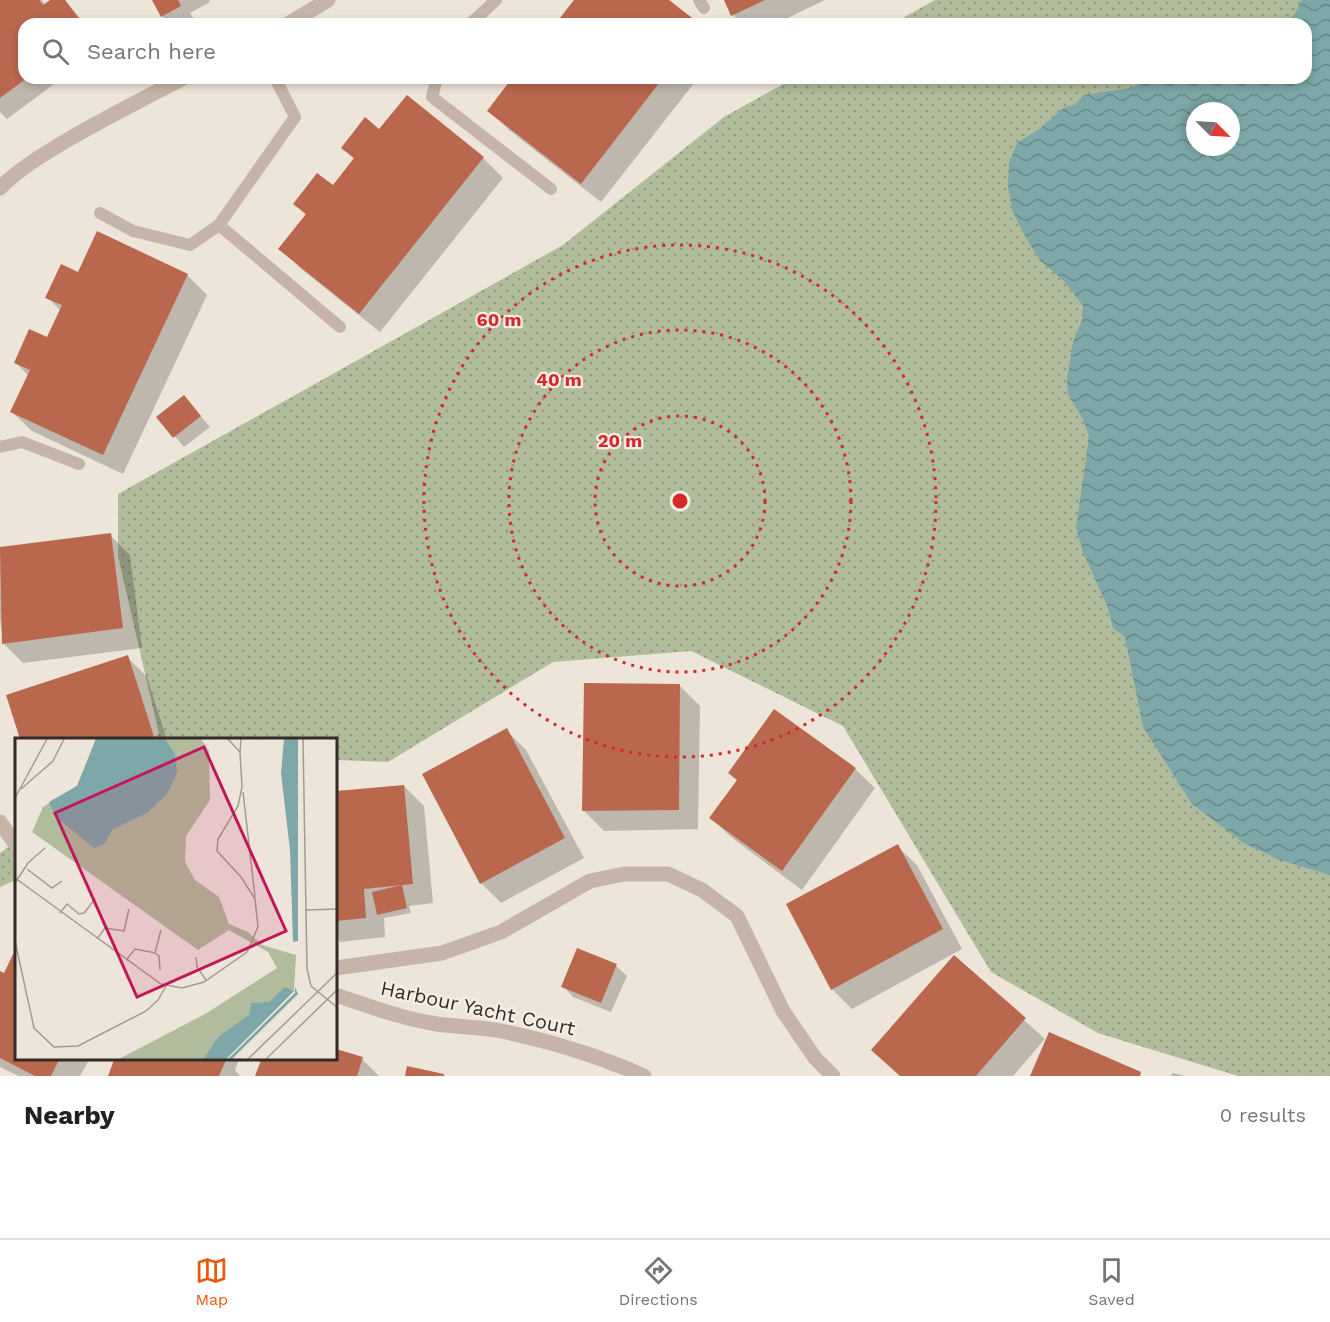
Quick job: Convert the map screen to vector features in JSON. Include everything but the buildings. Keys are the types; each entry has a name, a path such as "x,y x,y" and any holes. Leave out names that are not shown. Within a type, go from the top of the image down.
{"street":[{"path":"298,18 328,0"},
{"path":"0,188 38,157 103,119 171,84"},
{"path":"0,822 15,844"},
{"name":"Harbour Yacht Court","path":"338,968 452,949 501,932 590,881 624,874 668,874 702,890 737,916 783,1011 814,1058 833,1076"},
{"name":"Harbour Yacht Court","path":"338,996 377,1009 435,1024 499,1030 556,1044 644,1076"}],"lane":[{"path":"476,18 496,0"},
{"path":"100,213 133,231 190,245 219,225 295,117 278,84"},
{"path":"435,84 432,97 551,189"},
{"path":"219,225 340,327"},
{"path":"0,447 22,442 79,464"}],"green space":[{"path":"935,0 1330,0 1330,1076 1238,1076 1098,1033 991,972 843,726 691,651 553,662 388,762 338,760 338,738 154,738 159,734 118,556 118,494 563,245 724,117 783,84 1312,84 1312,18 903,18"},
{"path":"15,842 15,880 0,887 0,853"}],"water":[{"path":"1302,0 1330,0 1330,875 1280,860 1245,844 1192,804 1143,727 1125,637 1113,628 1108,608 1083,552 1076,528 1089,437 1084,421 1068,394 1067,379 1073,342 1082,320 1083,306 1065,282 1039,259 1012,210 1008,185 1009,163 1017,143 1038,130 1065,107 1074,105 1084,95 1130,88 1139,84 1312,84 1312,18 1291,18"}]}
